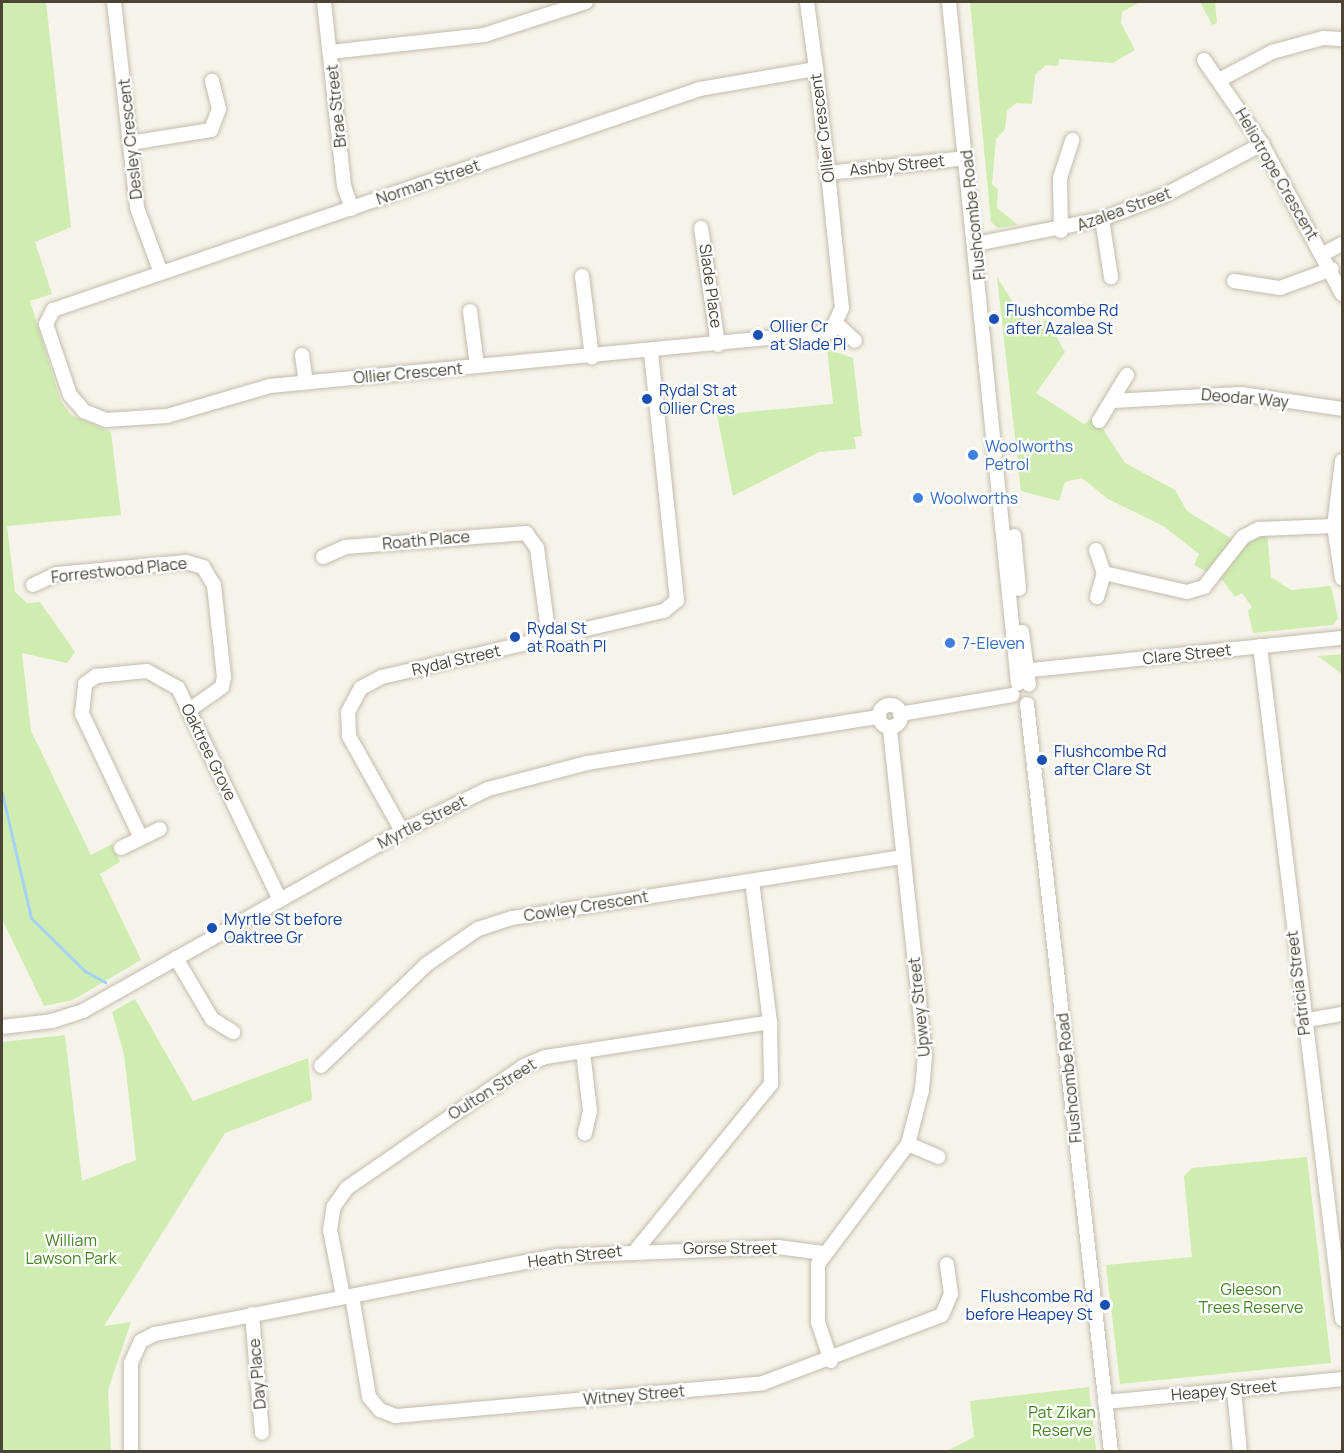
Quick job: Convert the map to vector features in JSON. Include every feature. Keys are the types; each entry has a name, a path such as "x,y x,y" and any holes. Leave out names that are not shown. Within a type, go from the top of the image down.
{"street":[{"name":"Desley Crescent","path":"114,2 139,214 161,273"},
{"name":"Brae Street","path":"324,2 344,186 352,208"},
{"path":"330,52 484,35 586,2"},
{"name":"Ollier Crescent","path":"46,316 70,395 84,411 106,420 174,416 249,390 306,382 819,336 838,325 842,309 807,2"},
{"name":"Flushcombe Road","path":"949,2 996,428 1020,688"},
{"path":"1221,79 1272,52 1323,38 1342,39"},
{"name":"Heliotrope Crescent","path":"1204,60 1221,79 1262,144 1332,268 1342,294"},
{"name":"Norman Street","path":"46,316 161,273 700,89 816,69"},
{"path":"130,143 211,130 219,109 212,81"},
{"path":"1061,231 1060,178 1072,140"},
{"name":"Azalea Street","path":"976,244 1061,231 1102,219 1165,195 1262,144"},
{"name":"Ashby Street","path":"828,173 966,158"},
{"path":"1102,219 1110,277"},
{"name":"Slade Place","path":"701,228 718,345"},
{"path":"1323,254 1342,244"},
{"path":"1234,281 1280,288 1332,268"},
{"path":"582,276 592,357"},
{"path":"470,311 477,366"},
{"path":"838,325 855,341"},
{"name":"Rydal Street","path":"402,831 351,740 345,700 376,679 677,606 678,590 651,351"},
{"path":"302,355 306,382"},
{"path":"1099,421 1127,375"},
{"name":"Deodar Way","path":"1112,401 1241,394 1342,409"},
{"name":"Flushcombe Road","path":"996,428 1031,670 1020,688"},
{"path":"1342,461 1334,526 1342,572"},
{"path":"1104,573 1187,592 1215,577 1251,533 1334,526"},
{"name":"Roath Place","path":"323,557 345,547 532,532 537,548 549,638"},
{"path":"1096,550 1104,573 1097,597"},
{"name":"Forrestwood Place","path":"33,585 57,574 174,563 192,562 209,565 214,585 224,676 222,687 189,710"},
{"name":"Clare Street","path":"1031,670 1342,638"},
{"name":"Patricia Street","path":"1260,646 1302,1021 1323,1138 1342,1319"},
{"name":"Oaktree Grove","path":"141,838 83,718 81,697 88,672 154,672 173,683 189,710 280,900"},
{"path":"879,717 890,727 900,714 1020,688 1017,703 1027,704"},
{"name":"Flushcombe Road","path":"1020,688 1034,693 1027,704 1111,1452"},
{"name":"Myrtle Street","path":"2,1027 74,1015 402,831 488,789 548,771 879,717 888,705 900,714"},
{"name":"Upwey Street","path":"831,1361 818,1322 815,1288 823,1253 908,1144 925,1058 890,727"},
{"path":"121,848 160,829"},
{"name":"Cowley Crescent","path":"321,1066 427,964 478,929 512,918 902,857"},
{"name":"Heath Street","path":"131,1452 127,1388 141,1341 252,1314 558,1256 637,1249 771,1084 770,1022 752,881"},
{"path":"176,958 212,1019 233,1032"},
{"path":"1302,1021 1342,1014"},
{"name":"Oulton Street","path":"347,1296 330,1230 334,1206 347,1188 524,1066 583,1052 770,1022"},
{"path":"583,1052 590,1111 585,1133"},
{"path":"908,1144 938,1157"},
{"name":"Gorse Street","path":"637,1249 778,1247 823,1253"},
{"name":"Witney Street","path":"347,1296 369,1397 380,1410 396,1416 763,1383 831,1361 942,1315 951,1294 947,1264"},
{"name":"Day Place","path":"252,1314 262,1433"},
{"name":"Heapey Street","path":"1106,1402 1342,1379"},
{"path":"1234,1390 1240,1452"}],"green space":[{"path":"2,2 46,2 71,227 35,242 52,294 30,301 61,401 71,415 111,432 121,515 7,526 15,592 27,603 40,602 75,652 67,663 22,653 31,731 91,855 112,844 120,862 100,874 141,960 73,1000 44,1006 2,919"},
{"path":"970,2 1140,2 1122,12 1121,23 1135,50 1113,63 1059,59 1058,66 1046,65 1035,75 1032,104 1016,103 1007,111 1005,129 996,139 992,184 998,189 997,208 1018,225 998,228 991,222"},
{"path":"1200,2 1215,2 1217,23 1212,25"},
{"path":"997,277 1029,328 1047,320 1065,352 1036,393 1084,424 1091,419 1101,426 1125,463 1175,490 1187,511 1232,539 1266,520 1271,577 1291,590 1331,586 1338,618 1333,625 1253,633 1248,611 1252,607 1242,593 1235,597 1223,581 1194,565 1199,554 1165,527 1108,499 1082,478 1065,482 1059,501 1021,491"},
{"path":"827,349 853,358 862,436 854,437 856,449 819,452 733,496 717,415 833,404"},
{"path":"1342,654 1342,674 1318,656"},
{"name":"William Lawson Park","path":"135,999 193,1101 308,1058 312,1100 225,1133 104,1326 131,1322 108,1390 111,1451 2,1451 2,1042 65,1035 82,1181 136,1160 124,1054 112,1012"},
{"name":"Gleeson Trees Reserve","path":"1307,1157 1331,1363 1120,1384 1106,1265 1192,1257 1184,1176 1192,1168"},
{"name":"Pat Zikan Reserve","path":"1089,1387 1096,1451 947,1451 974,1437 970,1401"}],"waterway":[{"path":"2,793 31,918 85,971 105,982"}],"place":[{"name":"Flushcombe Rd after Azalea St","path":"994,319"},
{"name":"Ollier Cr at Slade Pl","path":"758,335"},
{"name":"Rydal St at Ollier Cres","path":"647,399"},
{"name":"Woolworths Petrol","path":"973,455"},
{"name":"Woolworths","path":"918,498"},
{"name":"Rydal St at Roath Pl","path":"515,637"},
{"name":"7-Eleven","path":"950,643"},
{"name":"Flushcombe Rd after Clare St","path":"1042,760"},
{"name":"Myrtle St before Oaktree Gr","path":"212,928"},
{"name":"Flushcombe Rd before Heapey St","path":"1105,1305"}]}
